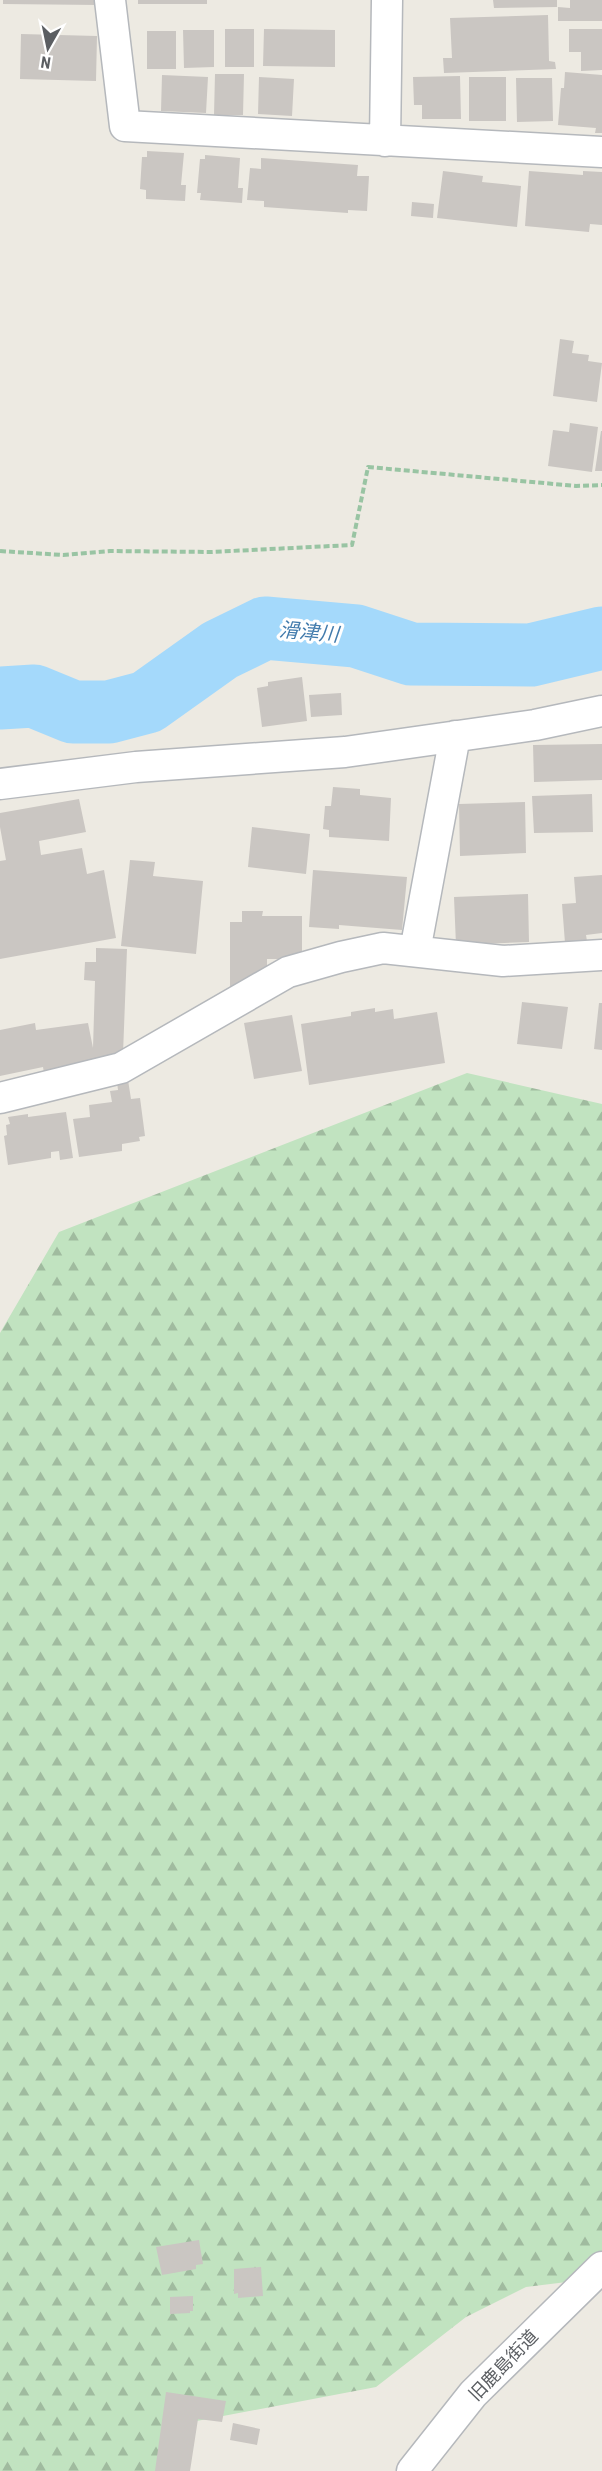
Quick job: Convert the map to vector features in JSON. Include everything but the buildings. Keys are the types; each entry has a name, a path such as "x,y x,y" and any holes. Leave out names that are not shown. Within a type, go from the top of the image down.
{"street":[{"path":"110,0 125,126 602,152"},
{"path":"385,141 387,0"},
{"path":"0,784 136,767 345,752 535,725 602,711"},
{"path":"415,951 456,736"},
{"path":"0,1098 121,1068 288,972 383,948 503,961 602,955"},
{"name":"旧鹿島街道","path":"412,2471 473,2394 602,2267"}],"path":[{"path":"0,551 63,555 110,551 211,552 352,545 368,467 576,486 602,486"}],"green space":[{"path":"467,1073 602,1104 602,2266 583,2280 526,2287 466,2317 376,2387 165,2427 176,2471 0,2471 0,1333 59,1232"}],"waterway":[{"name":"滑津川","path":"0,698 34,696 73,712 109,712 147,702 220,650 265,628 356,636 411,654 531,655 602,638"}]}
